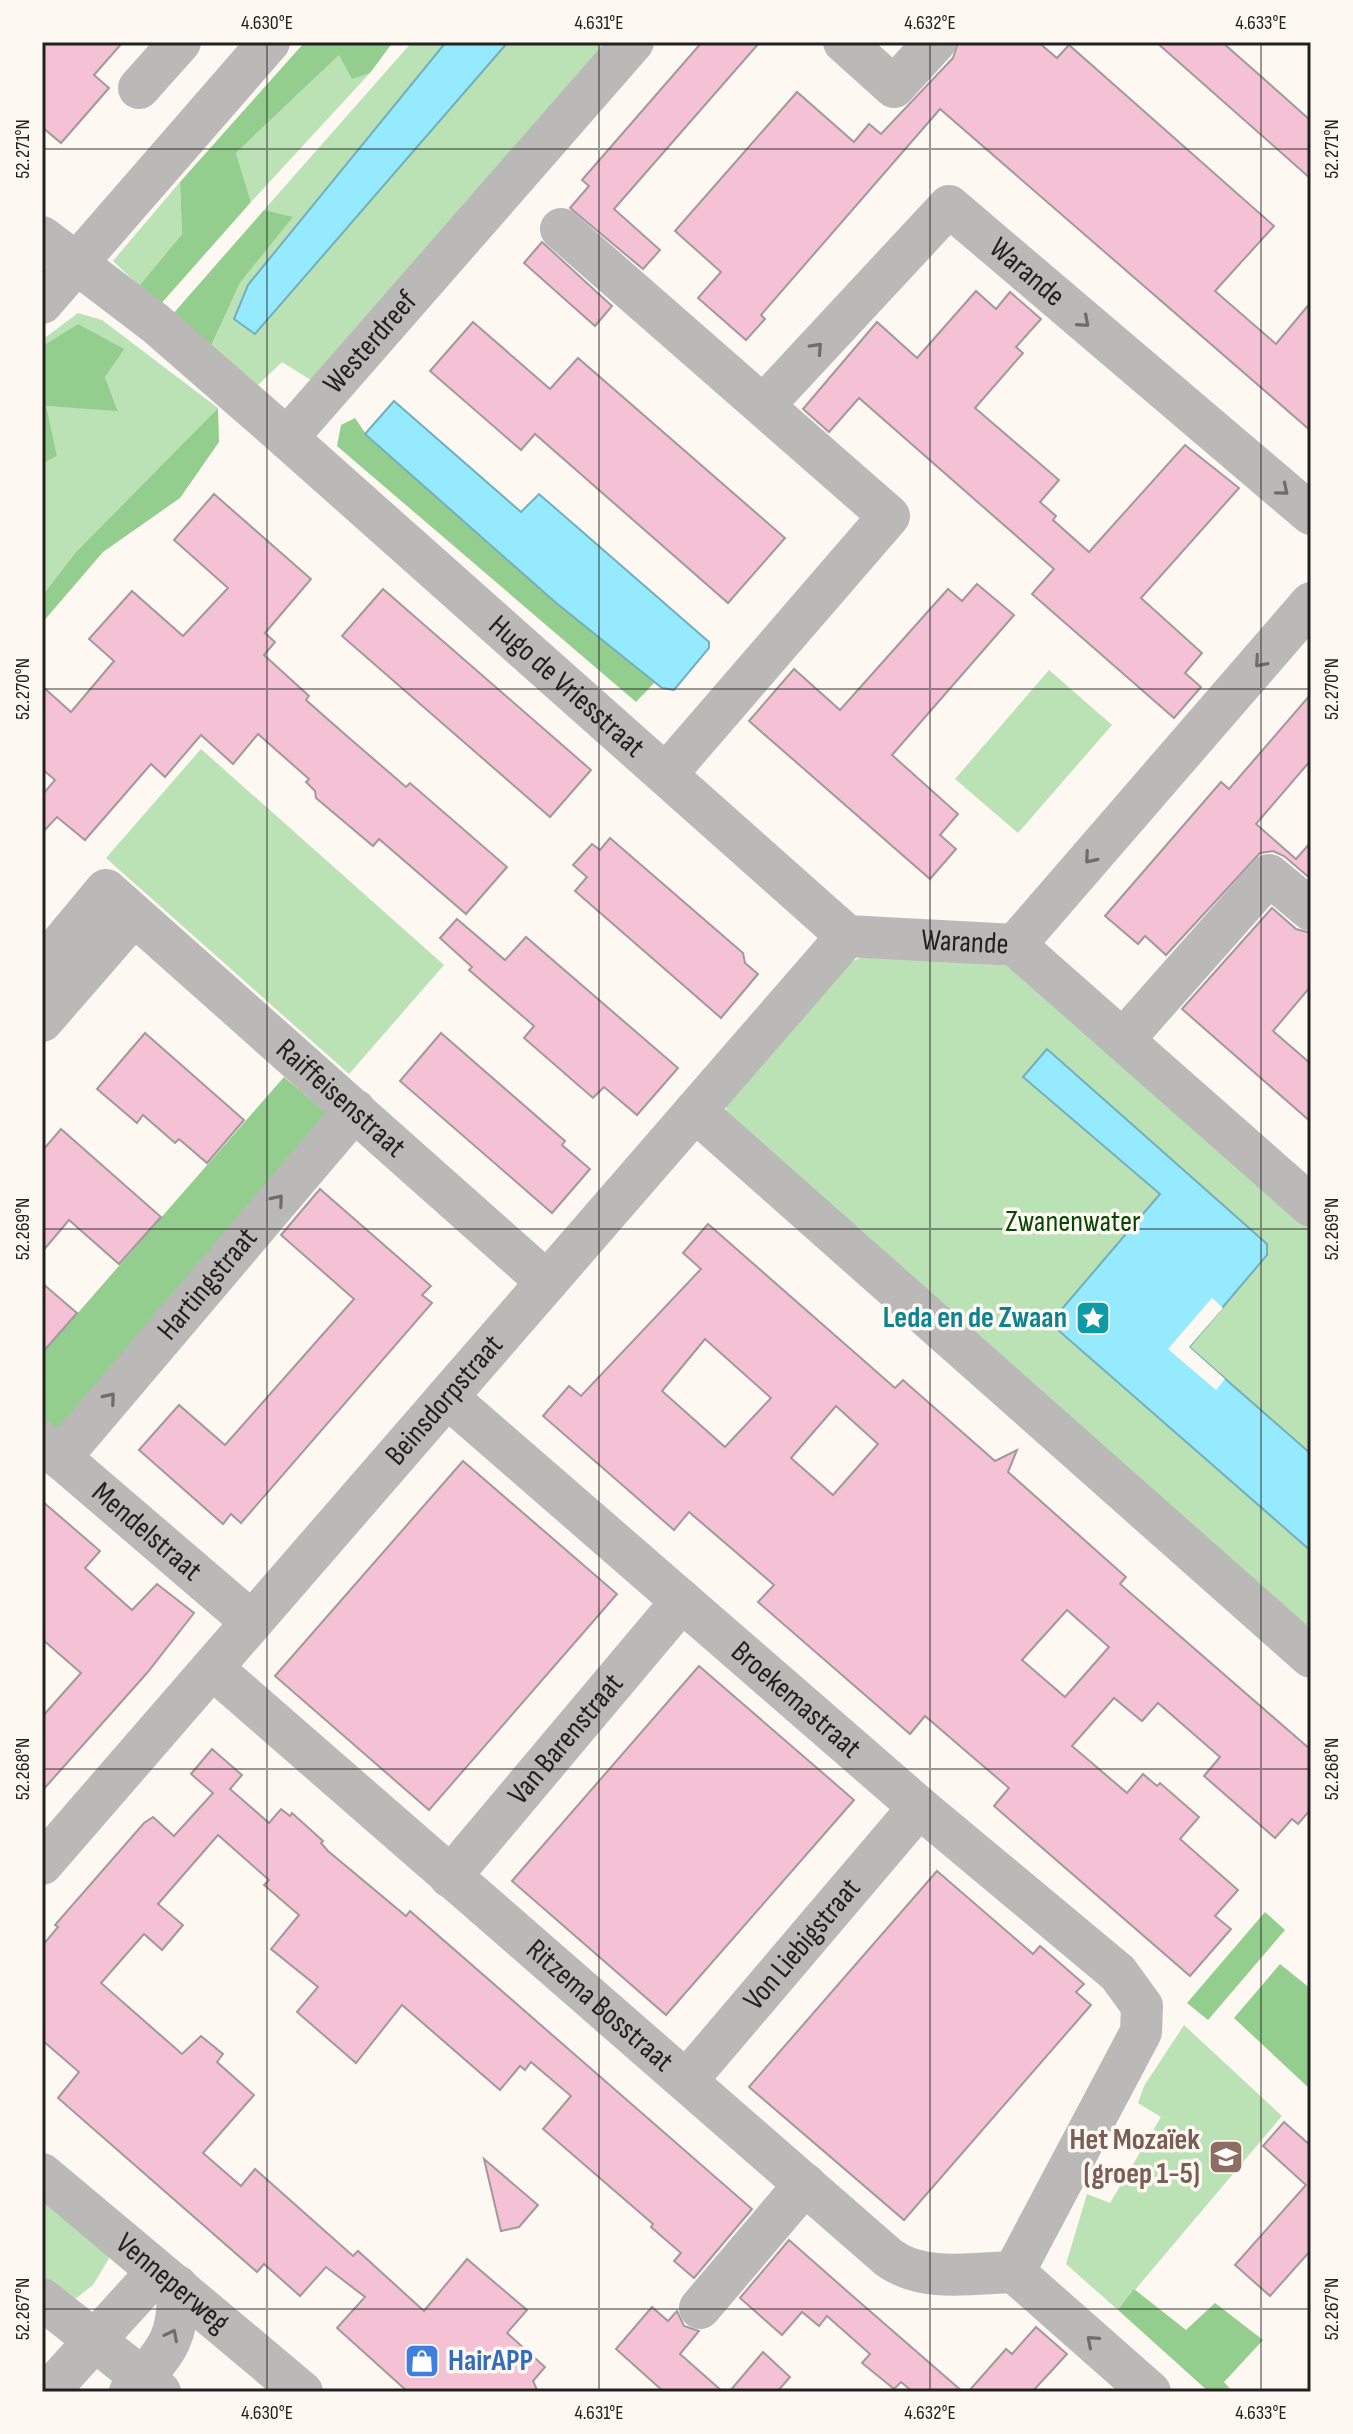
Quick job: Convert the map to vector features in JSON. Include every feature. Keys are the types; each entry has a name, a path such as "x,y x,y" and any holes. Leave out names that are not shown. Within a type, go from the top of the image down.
{"street":[{"path":"139,88 180,42"},
{"path":"42,303 269,42"},
{"name":"Westerdreef","path":"287,438 633,42"},
{"path":"844,42 894,87 935,42"},
{"name":"Warande","path":"764,405 949,206 1311,514"},
{"path":"561,229 889,516 668,772"},
{"path":"42,237 155,323 287,438"},
{"name":"Hugo de Vriesstraat","path":"287,438 668,772 847,936"},
{"name":"Warande","path":"847,936 1015,945 1311,603"},
{"path":"1123,1040 1269,875 1311,910"},
{"name":"Raiffeisenstraat","path":"42,967 106,890 547,1282"},
{"path":"42,1021 134,915"},
{"name":"Beinsdorpstraat","path":"42,1864 847,936"},
{"path":"1015,945 1311,1206"},
{"name":"Hartingstraat","path":"51,1450 355,1110"},
{"path":"695,1111 1311,1657"},
{"name":"Broekemastraat","path":"447,1397 919,1807 1118,1973 1142,2006 1141,2032 1014,2272"},
{"name":"Mendelstraat","path":"51,1450 252,1622"},
{"name":"Van Barenstraat","path":"450,1877 682,1601"},
{"name":"Ritzema Bosstraat","path":"212,1668 898,2265 932,2274 1014,2272"},
{"name":"Von Liebigstraat","path":"687,2080 919,1807"},
{"name":"Venneperweg","path":"42,2174 302,2392"},
{"path":"700,2308 805,2184"},
{"path":"1014,2272 1150,2392"},
{"path":"42,2299 92,2341 144,2387 178,2326 167,2279 92,2341 48,2392"}],"green space":[{"path":"393,42 370,73 352,79 339,55 236,153 251,202 159,306 139,286 182,234 180,182 303,44"},
{"path":"412,42 446,42 248,285 255,334 508,42 609,42 314,382 282,362 258,385 211,346 240,283 292,218 264,210"},
{"path":"340,54 352,78 370,73 251,202 236,153"},
{"path":"180,182 182,234 139,286 113,261"},
{"path":"264,210 293,217 240,283 211,346 172,315"},
{"path":"78,313 102,320 218,408 76,552 42,596 42,464 57,456 45,406 118,410 78,324 42,346 42,340"},
{"path":"78,324 124,349 105,377 118,411 46,406 57,456 42,464 42,346"},
{"path":"218,408 219,442 180,498 103,552 42,623 42,596 76,552"},
{"path":"355,418 366,434 555,602 655,682 636,702 337,446 341,425"},
{"path":"1049,670 1112,725 1018,833 955,779"},
{"path":"201,749 444,965 349,1074 106,858"},
{"name":"Zwanenwater","path":"864,956 1011,966 1311,1226 1311,1636 726,1114 727,1100 844,965"},
{"path":"284,1077 338,1123 61,1435 42,1419 42,1354"},
{"path":"1265,1912 1285,1930 1208,2020 1187,2003"},
{"path":"1280,1964 1311,1989 1310,2089 1234,2018"},
{"path":"1184,2025 1282,2116 1118,2310 1066,2264 1087,2194 1110,2203 1161,2117 1138,2103 1144,2086"},
{"path":"42,2195 111,2255 93,2285 70,2303 42,2279"},
{"path":"1134,2289 1186,2330 1215,2303 1263,2340 1224,2382 1233,2392 1209,2392 1118,2310"}],"water":[{"path":"446,42 508,42 255,334 234,319 248,285"},
{"path":"394,401 521,512 539,494 709,642 709,648 674,690 662,688 555,602 365,434"},
{"path":"1047,1049 1267,1244 1267,1255 1189,1347 1311,1454 1311,1551 1050,1323 1160,1194 1023,1077"}],"pier":[{"path":"1212,1298 1223,1308 1189,1347 1225,1379 1216,1390 1168,1349"}],"building":[{"path":"42,42 123,42 94,75 109,88 61,143 42,127"},
{"path":"702,42 760,42 614,209 660,250 643,269 570,208 589,186 582,180"},
{"path":"958,42 1038,42 1057,58 1069,45 1274,226 1215,291 1276,344 1311,302 1311,431 940,109 761,315 765,319 746,340 698,298 721,272 675,231 797,92 854,142 869,124 881,134 953,58"},
{"path":"1156,42 1222,42 1282,95 1311,121 1311,179"},
{"path":"542,242 612,306 595,326 524,263"},
{"path":"976,291 996,309 1010,292 1041,319 1016,347 1023,353 975,408 1059,480 1040,502 1056,516 1053,520 1089,552 1185,445 1239,488 1141,598 1202,653 1185,673 1201,687 1174,718 1032,594 1054,569 859,398 829,432 803,409 877,322 917,358"},
{"path":"473,322 550,389 578,358 785,538 728,603 535,434 521,450 430,371"},
{"path":"214,494 311,579 265,633 275,642 264,655 309,696 306,700 348,737 406,787 410,783 507,867 466,914 379,839 373,846 316,798 315,791 306,782 309,779 258,734 233,764 201,735 165,777 151,764 85,840 57,817 42,833 42,795 55,780 42,769 42,686 71,712 114,661 89,639 132,591 183,636 228,588 174,540"},
{"path":"977,584 1014,615 892,755 958,814 940,835 956,849 930,879 749,721 794,669 840,710 948,589 962,601"},
{"path":"383,589 591,770 550,817 342,636"},
{"path":"1311,694 1311,760 1256,824 1296,859 1311,842 1311,879 1284,856 1273,851 1260,853 1166,955 1145,936 1138,944 1105,916 1221,782 1229,789"},
{"path":"610,838 743,953 745,963 758,974 721,1018 575,891 587,877 573,865 592,844 600,850"},
{"path":"1272,908 1296,929 1311,933 1311,986 1273,1031 1311,1064 1311,1122 1182,1009"},
{"path":"457,919 505,960 526,937 678,1068 637,1115 604,1087 593,1098 524,1038 534,1026 469,970 472,967 440,938"},
{"path":"145,1033 244,1120 207,1163 179,1139 175,1143 143,1115 137,1123 97,1089"},
{"path":"441,1033 565,1141 562,1145 590,1169 552,1213 400,1081"},
{"path":"61,1129 161,1217 119,1264 69,1220 42,1252 42,1151"},
{"path":"320,1189 431,1286 422,1295 432,1303 241,1523 231,1514 223,1524 139,1450 179,1405 225,1445 354,1299 281,1235"},
{"path":"708,1224 895,1388 903,1380 995,1461 1017,1450 1008,1472 1126,1577 1120,1584 1311,1750 1311,1809 1298,1824 1292,1819 1275,1838 1204,1776 1220,1757 1158,1703 1142,1721 1114,1698 1072,1746 1127,1793 1143,1774 1157,1786 1160,1783 1199,1817 1180,1839 1238,1890 1215,1916 1231,1929 1190,1976 994,1806 1009,1788 925,1716 910,1734 758,1602 774,1585 689,1512 674,1530 543,1416 569,1386 581,1396 701,1269 683,1253","holes":["705,1339 771,1398 725,1447 662,1391","836,1406 878,1444 833,1495 791,1458","1067,1610 1109,1647 1065,1697 1022,1660"]},
{"path":"42,1283 77,1313 42,1353"},
{"path":"463,1461 617,1594 429,1810 275,1676"},
{"path":"42,1501 100,1551 85,1568 132,1610 157,1584 194,1613 147,1673 42,1791 42,1717 81,1673 42,1639"},
{"path":"699,1666 854,1800 666,2015 512,1881"},
{"path":"212,1749 242,1775 230,1789 269,1823 281,1809 290,1816 292,1813 323,1841 321,1843 328,1851 406,1916 410,1911 752,2209 694,2278 674,2261 681,2253 651,2227 653,2224 543,2129 571,2096 531,2062 525,2070 520,2066 500,2090 402,2005 356,2063 297,2012 318,1987 271,1949 299,1915 264,1885 269,1880 218,1835 158,1904 183,1925 162,1950 144,1934 101,1983 182,2054 201,2036 223,2054 217,2062 254,2095 203,2153 241,2186 255,2169 353,2256 358,2251 424,2311 467,2259 527,2310 507,2333 545,2367 533,2381 538,2392 408,2392 337,2328 365,2297 326,2267 300,2296 264,2264 257,2272 58,2098 79,2072 42,2040 42,1946 58,1927 55,1925 144,1823 153,1817 174,1836 213,1793 191,1774"},
{"path":"937,1871 1033,1954 1040,1946 1084,1984 1076,1992 1091,2005 904,2220 749,2087"},
{"path":"1284,2122 1311,2146 1311,2250 1270,2296 1235,2265 1306,2185 1263,2146"},
{"path":"484,2159 538,2205 519,2227 501,2231"},
{"path":"789,2240 963,2392 913,2392 901,2382 894,2389 862,2363 870,2354 827,2316 819,2326 802,2312 782,2335 740,2298"},
{"path":"652,2307 668,2321 677,2311 684,2326 699,2331 680,2354 723,2392 664,2392 616,2349"},
{"path":"1036,2327 1067,2354 1032,2392 968,2392 1006,2349 1012,2354"},
{"path":"763,2352 790,2377 777,2392 729,2392"}],"place":[{"name":"Leda en de Zwaan","path":"1093,1318"},
{"name":"Het Mozaïek (groep 1-5)","path":"1226,2157"},
{"name":"HairAPP","path":"422,2361"}]}
